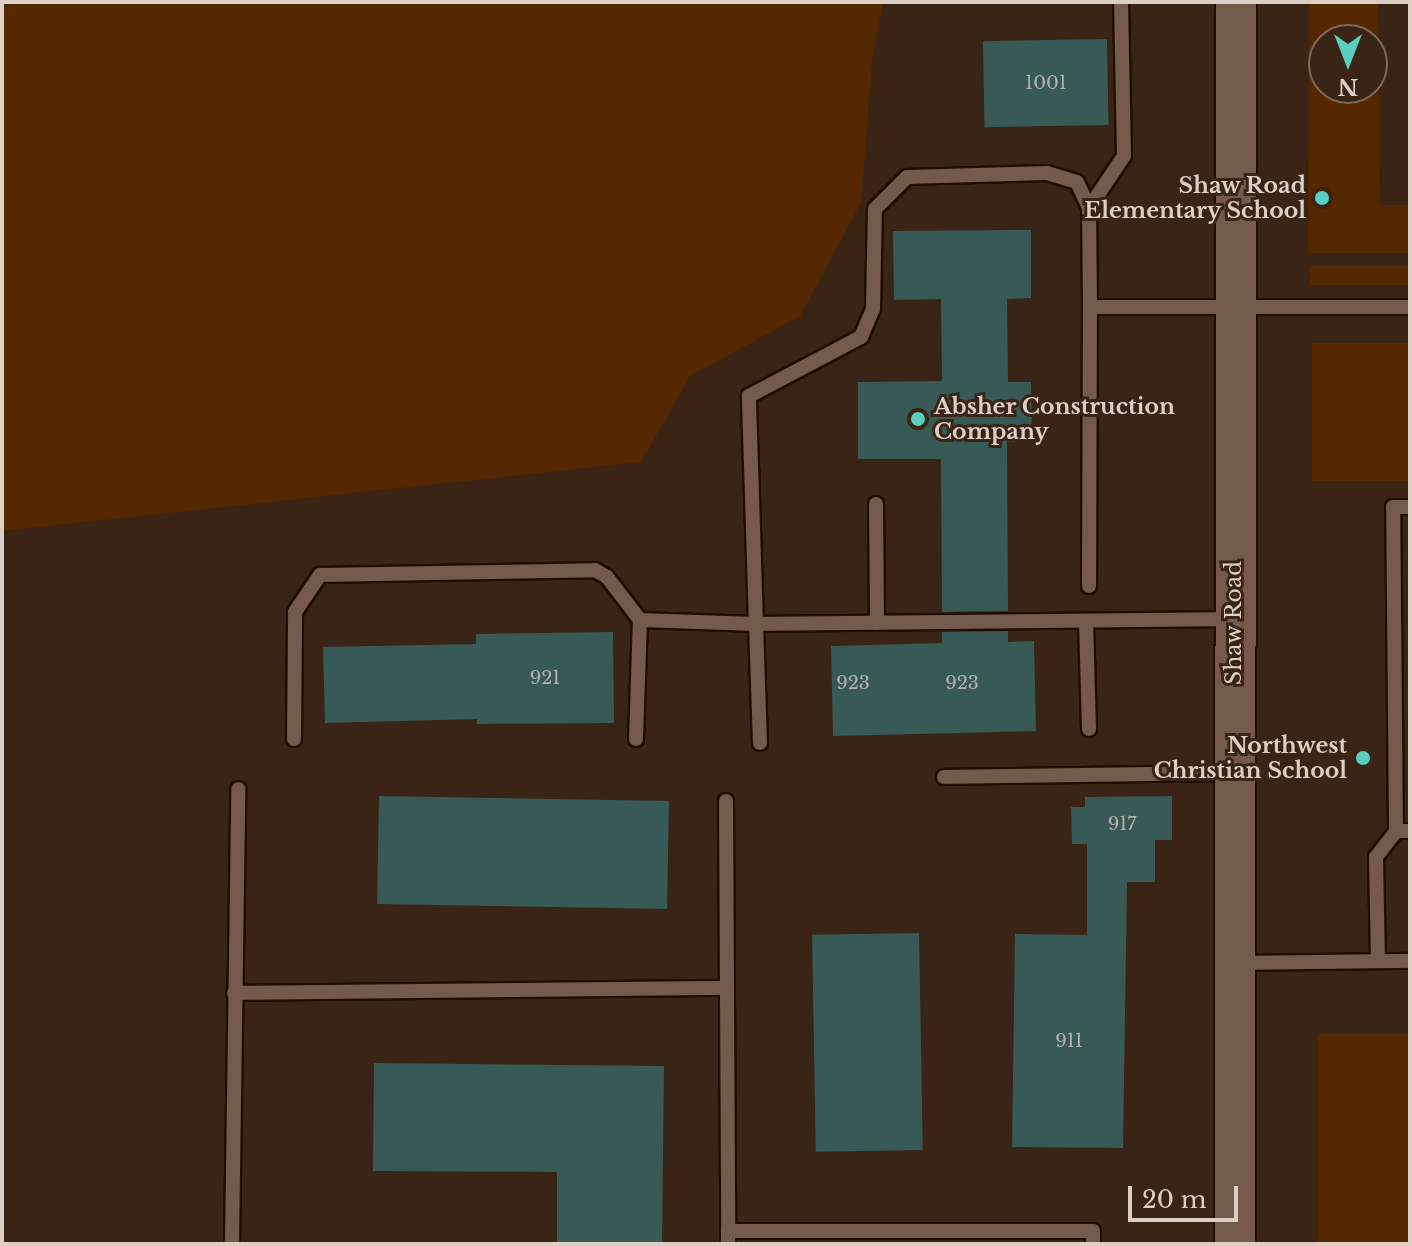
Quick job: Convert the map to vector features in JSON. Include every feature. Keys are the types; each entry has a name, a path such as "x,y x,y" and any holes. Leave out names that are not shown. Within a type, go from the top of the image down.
{"main road":[{"name":"Shaw Road","path":"1235,1244 1236,2"}],"lane":[{"path":"1089,208 1124,156 1121,2"},
{"path":"760,743 749,396 861,337 873,309 875,209 907,177 1047,173 1077,182 1089,208 1089,586"},
{"path":"1090,307 1410,307"},
{"path":"876,504 877,623"},
{"path":"1378,961 1376,857 1403,831 1393,507 1410,507"},
{"path":"294,739 295,612 320,575 595,570 607,577 640,620 636,739"},
{"path":"640,620 756,624 1234,619"},
{"path":"1086,621 1089,729"},
{"path":"944,777 1234,773"},
{"path":"232,1244 238,789"},
{"path":"726,801 728,1238 1093,1231 1093,1244"},
{"path":"1234,963 1410,961"},
{"path":"234,993 727,988"}],"shaded area":[{"path":"2,2 883,2 872,62 861,203 800,316 690,376 641,462 2,531"},
{"path":"1309,2 1378,2 1378,24 1309,24"},
{"path":"1309,104 1379,104 1380,205 1410,205 1410,253 1308,253"},
{"path":"1310,266 1410,266 1410,285 1310,285"},
{"path":"1312,343 1410,343 1410,481 1312,481"},
{"path":"1318,1034 1410,1034 1410,1244 1318,1244"}],"building":[{"path":"1107,39 1109,125 985,127 983,41"},
{"path":"1031,230 1031,298 1007,299 1008,382 1031,382 1032,442 1007,442 1008,611 942,612 941,459 858,459 858,382 942,381 941,299 894,300 893,231"},
{"path":"1008,631 1008,642 1034,641 1036,731 833,736 831,646 942,643 942,632"},
{"path":"613,632 614,723 477,724 477,719 325,723 323,647 476,644 476,634"},
{"path":"379,796 669,801 667,909 377,904"},
{"path":"1172,796 1172,840 1155,840 1155,882 1127,882 1123,1148 1012,1147 1015,934 1087,935 1087,844 1072,844 1071,807 1085,807 1085,797"},
{"path":"919,933 923,1150 816,1152 812,935"},
{"path":"374,1063 664,1066 662,1244 557,1244 557,1172 373,1171"}],"place":[{"name":"Shaw Road Elementary School","path":"1322,198"},
{"name":"Absher Construction Company","path":"918,419"},
{"name":"Northwest Christian School","path":"1363,758"}]}
